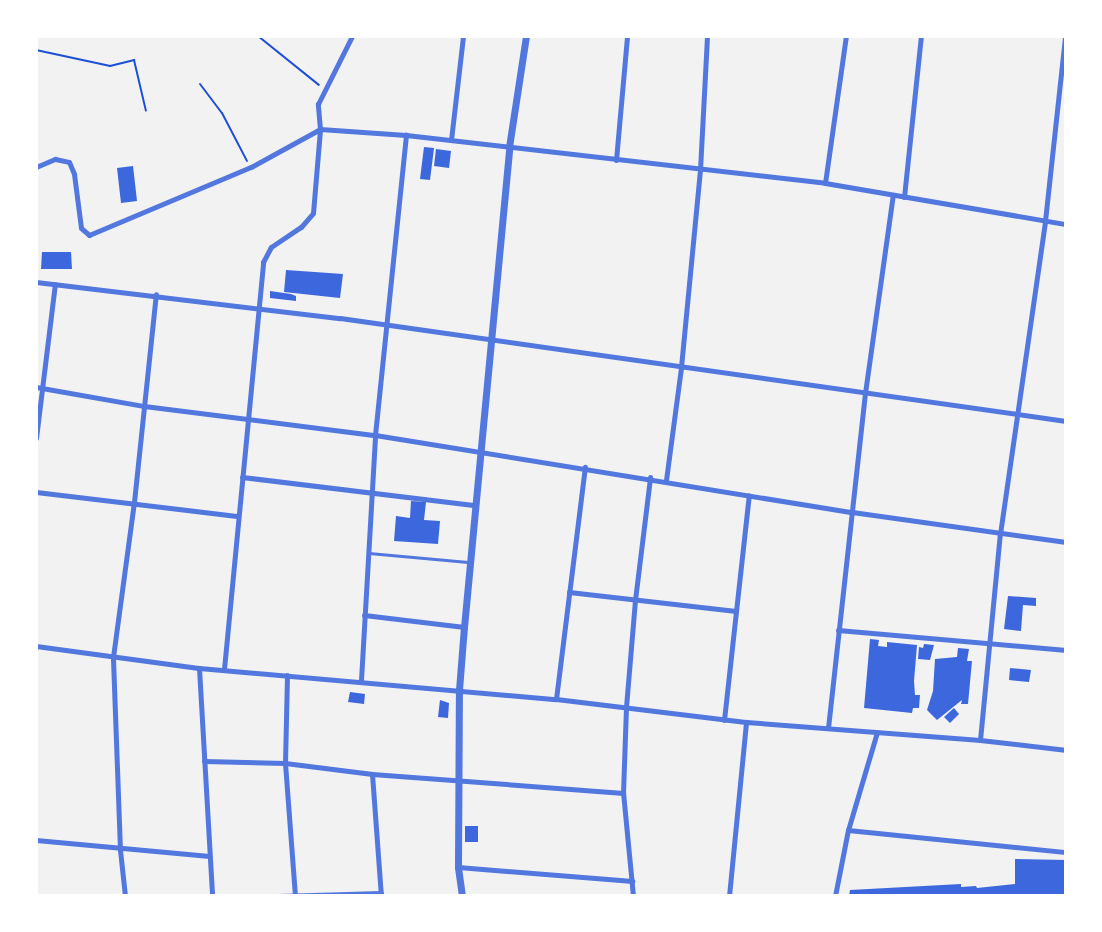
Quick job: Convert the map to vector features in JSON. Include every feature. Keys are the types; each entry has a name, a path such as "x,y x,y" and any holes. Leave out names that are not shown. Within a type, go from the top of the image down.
{"street":[{"path":"224,669 257,308 266,254 279,240 301,227 313,213 320,129 318,104 352,36"},
{"path":"451,140 463,36"},
{"path":"462,896 458,866 459,690 509,147 526,36"},
{"path":"616,160 627,36"},
{"path":"666,480 681,368 700,170 707,36"},
{"path":"825,183 846,36"},
{"path":"904,197 922,36"},
{"path":"980,740 988,642 1000,534 1045,221 1065,36"},
{"path":"36,167 55,159 69,162 72,168 81,228 90,235 250,168 320,129 406,135 825,183 1066,224"},
{"path":"360,680 375,435 388,327 406,135"},
{"path":"828,728 865,393 893,195"},
{"path":"36,282 156,294 1066,421"},
{"path":"36,438 39,387 55,284"},
{"path":"125,896 120,850 113,657 134,502 156,294"},
{"path":"39,387 144,406 247,417 375,435 650,477 852,512 1066,542"},
{"path":"556,699 585,467"},
{"path":"242,477 475,505"},
{"path":"633,896 623,794 626,707 635,600 650,477"},
{"path":"36,492 134,502 237,516"},
{"path":"724,720 749,495"},
{"path":"570,592 736,611"},
{"path":"364,615 464,627"},
{"path":"838,630 1066,650"},
{"path":"36,646 199,668 360,680 556,699 724,720 980,740 1066,750"},
{"path":"199,668 212,896"},
{"path":"287,675 286,764 295,895"},
{"path":"729,896 746,722"},
{"path":"835,896 848,830 877,732"},
{"path":"204,761 286,764 459,782 623,794"},
{"path":"278,896 381,894 372,774"},
{"path":"848,830 1066,852"},
{"path":"36,840 120,850 209,856"},
{"path":"458,866 632,881"}],"lane":[{"path":"367,552 470,563"}],"path":[{"path":"258,36 326,90"},
{"path":"36,50 110,66 134,60 146,111"},
{"path":"200,84 222,113 250,168"}],"building":[{"path":"424,147 434,148 430,180 420,179"},
{"path":"436,149 451,151 449,168 434,166"},
{"path":"133,166 137,201 121,203 117,168"},
{"path":"42,252 71,252 72,269 41,269"},
{"path":"286,270 343,274 340,298 284,292"},
{"path":"270,291 291,294 296,296 296,301 270,298"},
{"path":"411,501 426,502 424,520 440,521 438,544 394,541 396,516 410,518"},
{"path":"1008,596 1036,598 1036,606 1023,605 1021,631 1004,629"},
{"path":"870,639 879,640 878,646 887,647 887,642 917,645 914,681 915,695 920,695 919,708 913,708 912,713 864,708"},
{"path":"924,644 934,645 930,660 918,659 919,647 923,648"},
{"path":"958,648 969,649 967,661 972,661 968,704 961,704 962,700 937,720 927,710 933,691 935,659 957,657"},
{"path":"1010,668 1031,670 1029,682 1009,680"},
{"path":"350,692 365,694 364,704 348,702"},
{"path":"440,700 449,703 448,718 438,717"},
{"path":"954,708 959,714 950,723 944,717"},
{"path":"465,826 478,826 478,842 465,842"},
{"path":"1015,859 1066,860 1066,896 849,896 850,890 961,884 961,887 976,886 977,888 1015,884"}]}
